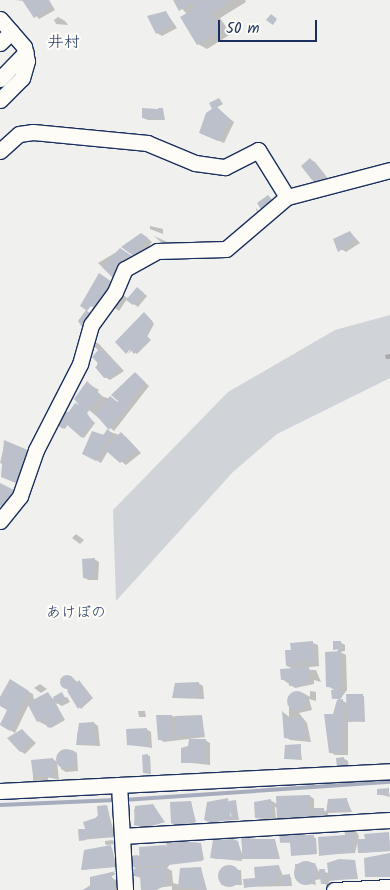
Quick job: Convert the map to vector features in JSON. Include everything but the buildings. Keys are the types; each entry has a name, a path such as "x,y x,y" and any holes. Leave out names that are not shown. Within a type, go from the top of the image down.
{"street":[{"path":"0,44 3,23"},
{"path":"0,100 24,73 26,52 3,23"},
{"path":"0,79 26,52"},
{"path":"0,151 19,134 33,132 147,144 195,163 225,167 258,150 287,197"},
{"path":"0,521 20,496 36,450 80,364 91,326 115,292 125,268 158,252 226,249 287,197 390,170"},
{"path":"0,791 120,793 390,771"},
{"path":"120,793 125,890"},
{"path":"122,836 390,820"},
{"path":"334,890 390,887"}],"shaded area":[{"path":"390,315 390,378 277,434 233,472 116,601 113,510 228,392 335,330"}],"waterway":[{"path":"123,800 390,782"},
{"path":"0,805 116,800"}],"district":[{"name":"井村","path":"64,43"},
{"name":"あけぼの","path":"76,614"}]}
